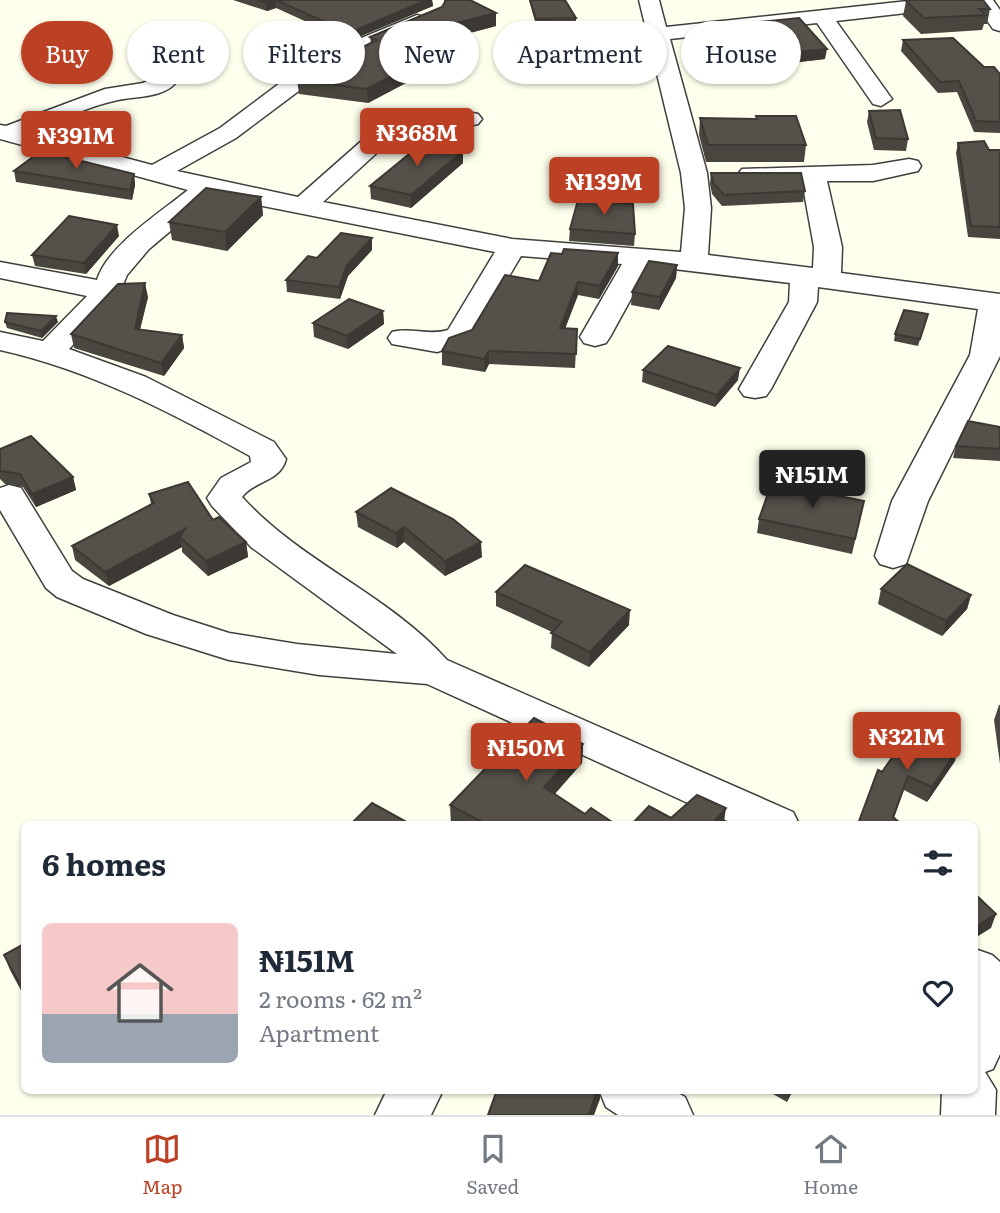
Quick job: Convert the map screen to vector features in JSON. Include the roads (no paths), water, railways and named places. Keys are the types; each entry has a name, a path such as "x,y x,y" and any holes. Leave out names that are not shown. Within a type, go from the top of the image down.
{"street":[{"path":"649,0 654,21"},
{"path":"741,0 752,21"},
{"path":"780,21 909,2 972,0"},
{"path":"983,0 1000,25"},
{"path":"156,173 228,133 300,79 366,43 434,15"},
{"path":"822,16 881,99"},
{"path":"667,58 714,173 698,208 694,261"},
{"path":"4,133 73,107 159,84"},
{"path":"302,207 399,120 442,125 470,119"},
{"path":"4,133 207,187 512,247 694,261 816,275 997,302 985,355 910,501 893,556"},
{"path":"714,173 873,173 909,166"},
{"path":"755,389 803,302 828,247 813,174"},
{"path":"51,350 107,290 114,274 139,243 207,187"},
{"path":"403,338 437,343 459,336 512,247"},
{"path":"594,337 639,258"},
{"path":"0,270 107,290"},
{"path":"0,341 51,350 155,391 262,449 269,459 267,467 233,485 224,498 240,519 300,568 405,638 433,670"},
{"path":"9,496 59,579 70,588 158,625 250,651 372,667 433,670 770,821"},
{"path":"978,973 1000,995"},
{"path":"978,1045 985,1028 1000,1007"},
{"path":"402,1115 415,1094"},
{"path":"632,1094 666,1115"},
{"path":"968,1115 969,1094"}]}
